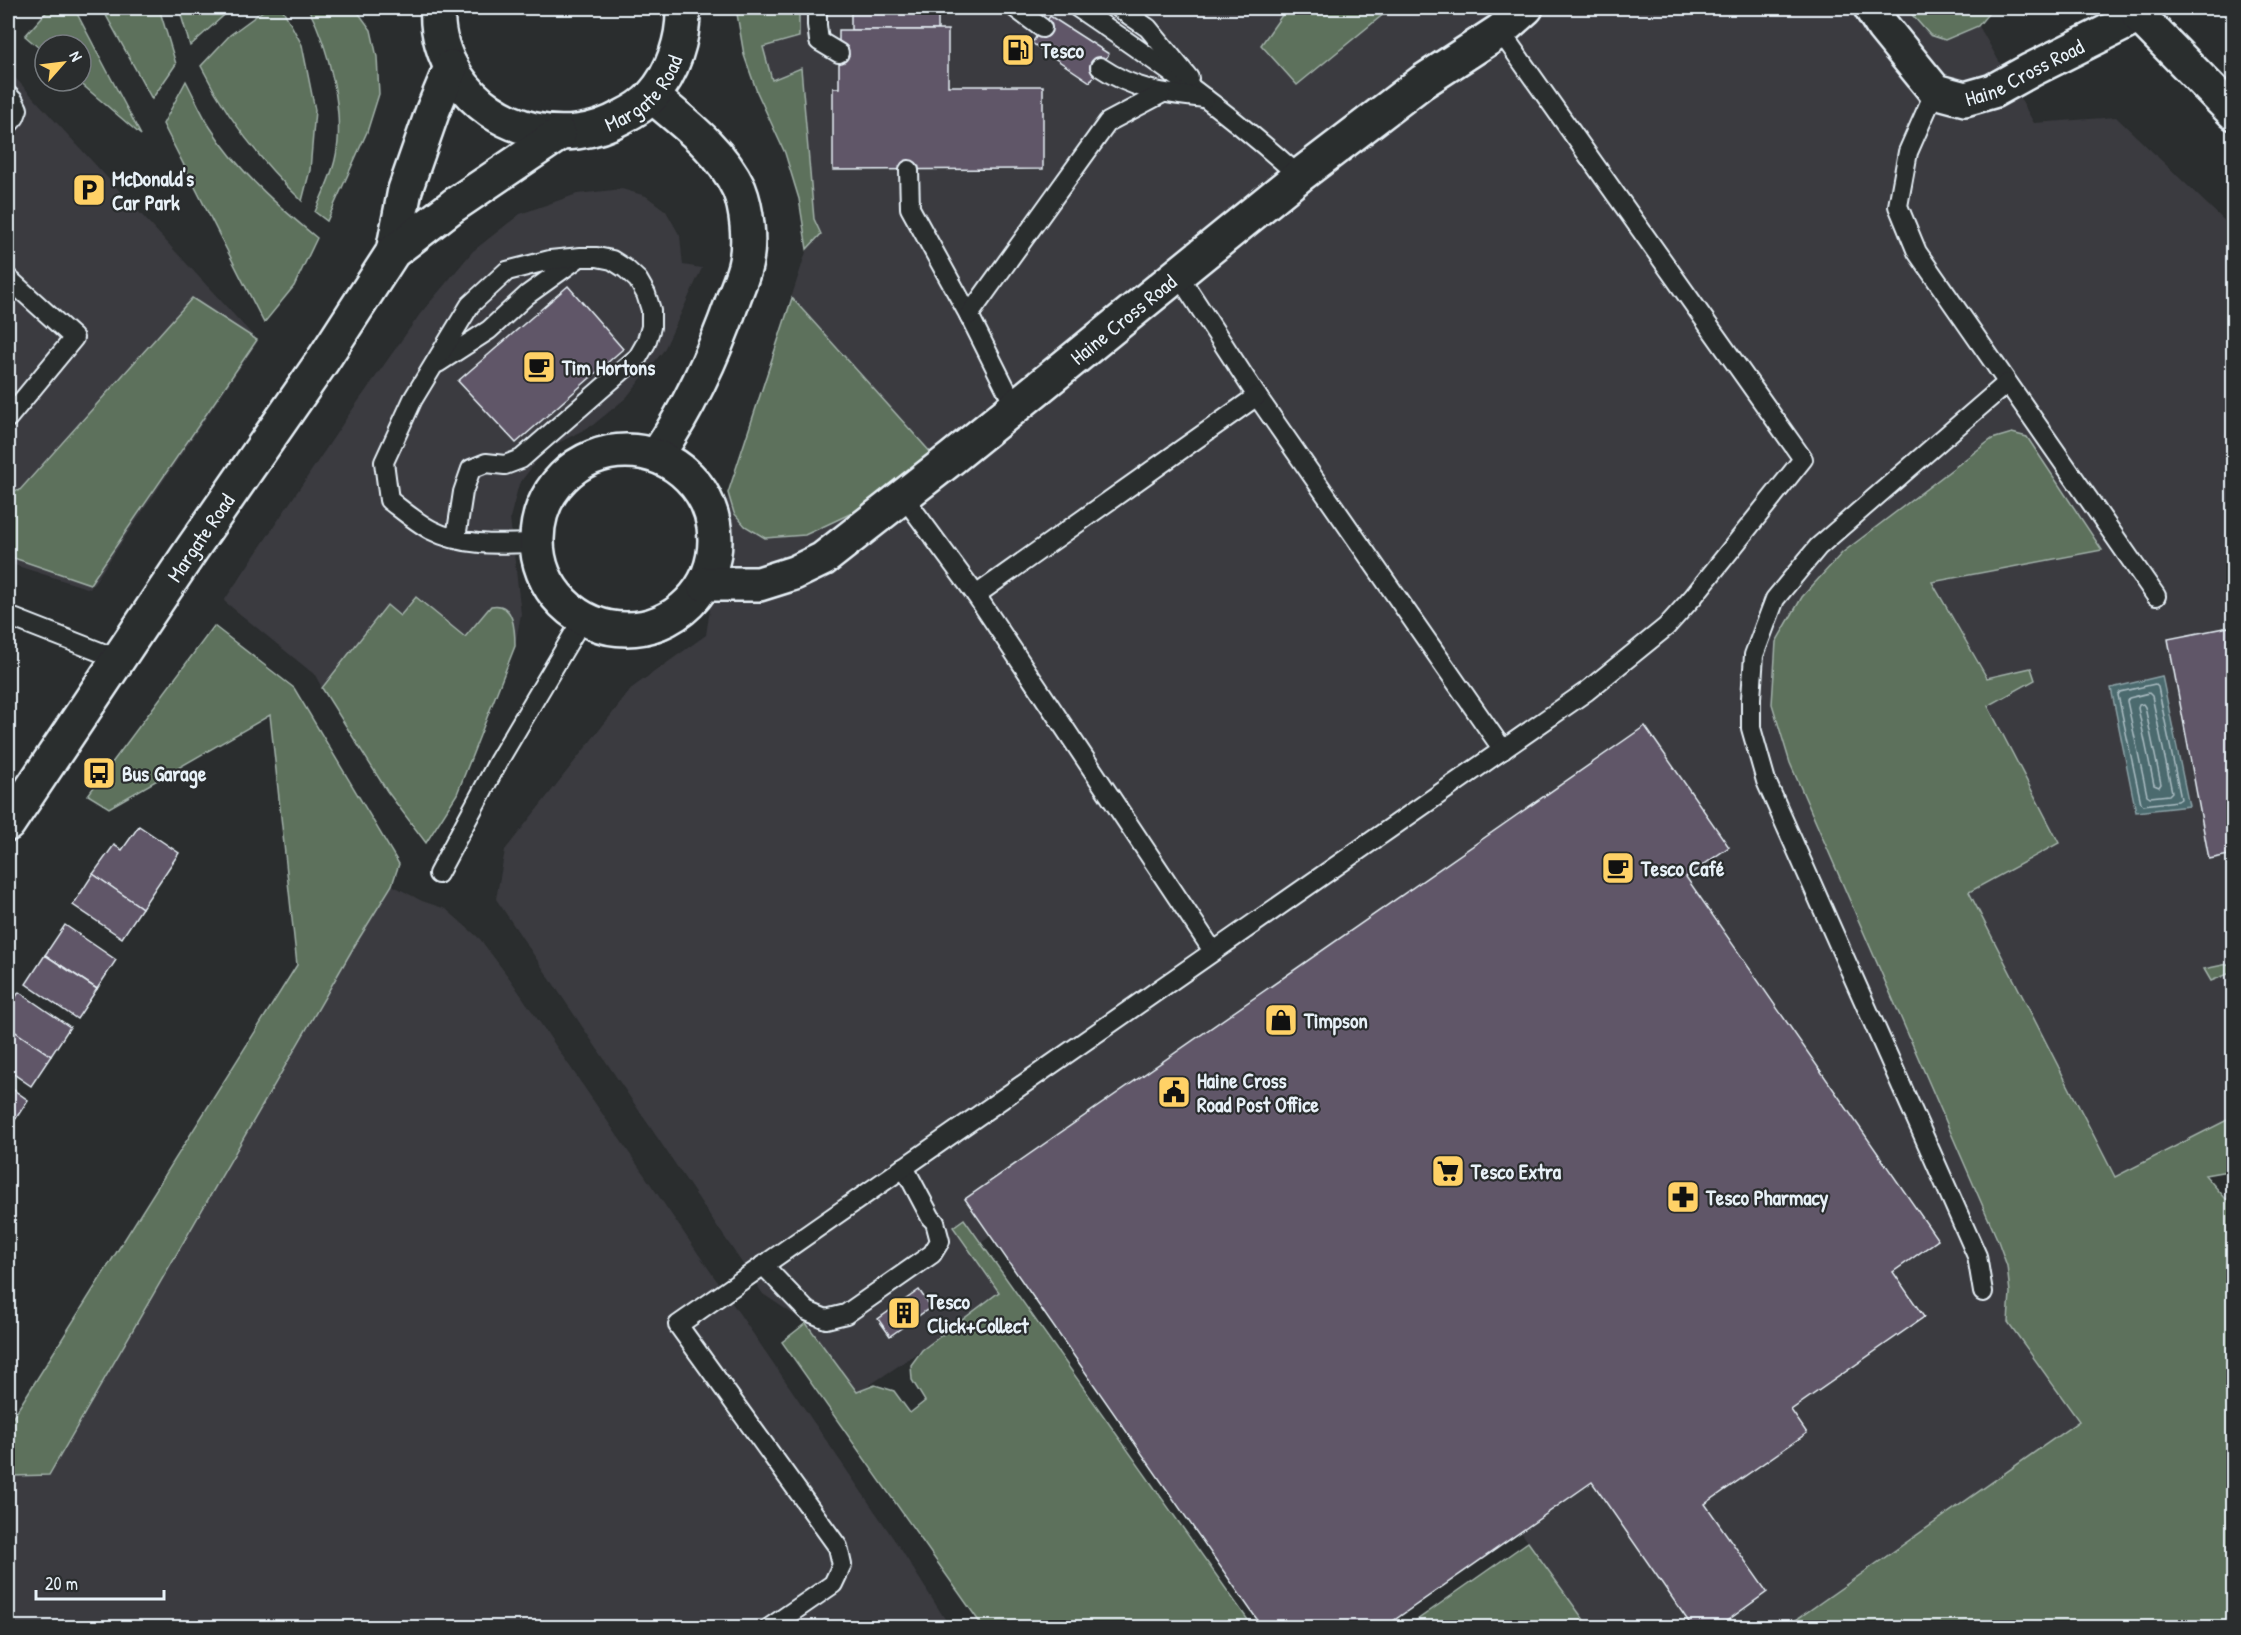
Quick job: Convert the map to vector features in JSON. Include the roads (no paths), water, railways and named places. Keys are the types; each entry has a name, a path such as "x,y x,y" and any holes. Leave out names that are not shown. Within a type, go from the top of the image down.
{"street":[{"name":"Margate Road","path":"435,11 441,43 451,67 464,87 481,104 510,123 535,131 559,134 611,124 633,112 652,96 676,54 683,23 683,8"},
{"name":"Haine Cross Road","path":"704,584 759,584 794,573 823,559 1299,176 1422,82 1500,31 1526,8"},
{"name":"Haine Cross Road","path":"1871,8 1882,27 1935,91 1965,99 1993,91 2138,12"},
{"path":"2138,12 2234,113"},
{"name":"Margate Road","path":"393,252 405,190 451,67"},
{"path":"652,96 694,131 725,166 739,190 748,227 747,261 720,338 675,428 657,456"},
{"name":"Margate Road","path":"8,824 323,360 393,252 454,205 559,134"},
{"path":"631,450 657,456 679,468 692,480 698,486 710,509 715,534 714,560 704,584 690,602 672,617 650,626 627,630 604,627 583,618 559,599 543,573 537,543 540,513 555,486 577,465 605,453 631,450"}],"lane":[{"path":"817,8 819,40 839,52"},
{"path":"1015,8 1042,28"},
{"path":"1078,8 1255,136 1299,176"},
{"path":"1119,8 1148,28 1206,99"},
{"path":"769,1628 833,1584 842,1564 838,1547 678,1324 1587,691 1666,627 1693,597 1803,459 1500,31"},
{"path":"1100,67 1117,79 1161,94 1206,99"},
{"path":"1935,91 1908,152 1898,206 1917,252 2156,596"},
{"path":"969,315 1108,122 1161,94"},
{"path":"8,95 18,109 8,125"},
{"path":"909,170 910,208 969,315 1014,407"},
{"path":"434,365 489,330 527,295 555,273 581,257"},
{"path":"456,538 463,492 471,470 486,463 505,465 520,459 638,357 646,343 651,327 651,310 646,294 638,279 626,268 612,260 597,257 550,260 507,271 470,305 412,399 384,462 389,500 431,530 456,538 479,544 537,543"},
{"path":"1177,273 1257,396 1503,750"},
{"path":"8,278 74,338 8,418"},
{"path":"1983,1292 1977,1256 1766,781 1751,728 1751,698 1754,655 1775,599 1818,547 2007,383"},
{"path":"976,595 1257,396"},
{"path":"903,495 976,595 1213,951"},
{"path":"8,616 118,659"},
{"path":"438,874 499,760 583,618"},
{"path":"763,1265 811,1314 826,1319 846,1314 932,1254 940,1241 935,1222 904,1167"}],"water":[{"path":"2162,676 2189,806 2136,812 2111,688"}],"place":[{"name":"Tesco","path":"1018,50"},
{"name":"McDonald's Car Park","path":"89,190"},
{"name":"Tim Hortons","path":"539,367"},
{"name":"Bus Garage","path":"99,773"},
{"name":"Tesco Café","path":"1618,868"},
{"name":"Timpson","path":"1281,1020"},
{"name":"Haine Cross Road Post Office","path":"1174,1092"},
{"name":"Tesco Extra","path":"1448,1171"},
{"name":"Tesco Pharmacy","path":"1683,1197"},
{"name":"Tesco Click+Collect","path":"904,1313"}]}
